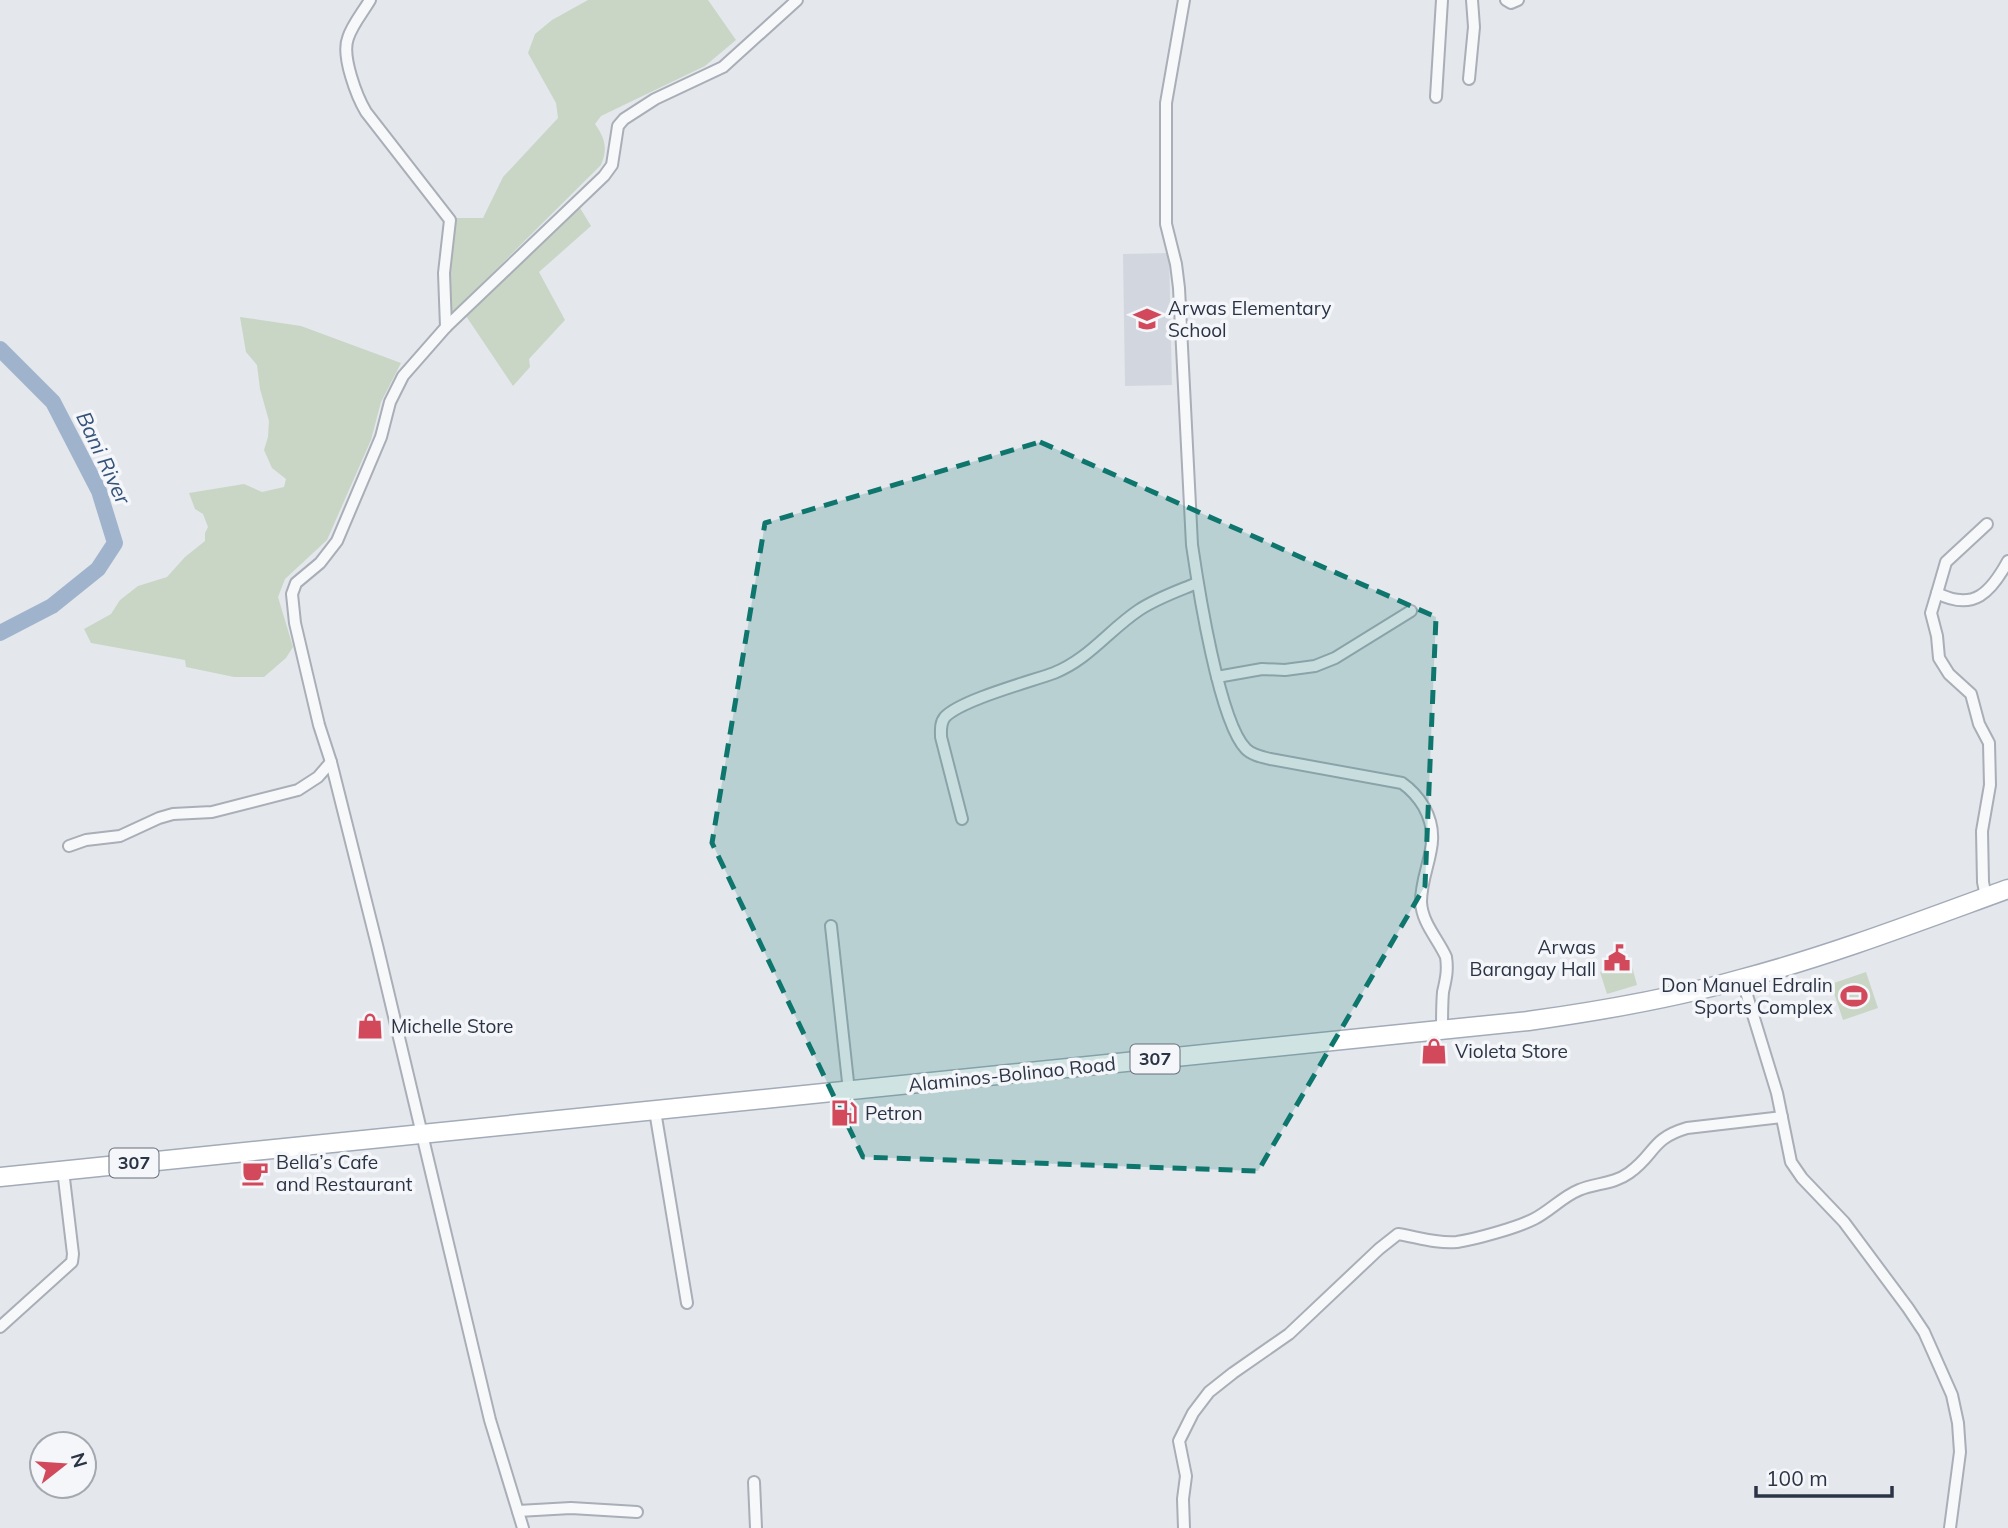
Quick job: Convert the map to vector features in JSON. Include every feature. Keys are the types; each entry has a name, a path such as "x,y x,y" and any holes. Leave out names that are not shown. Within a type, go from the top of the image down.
{"main road":[{"name":"Alaminos-Bolinao Road","path":"0,1177 1528,1021 1625,1007 1742,979 1824,955 2008,889"}],"street":[{"path":"370,0 347,40 349,67 358,99 366,112 450,220 444,273 446,327"},
{"path":"523,1528 490,1420 423,1133 331,762 319,725 295,623 292,594 296,583 320,563 337,541 381,438 390,401 403,376 446,327 604,176 612,165 618,126 624,119 655,99 723,67 797,0"},
{"path":"1184,0 1166,103 1166,224 1177,264 1179,288 1178,313 1192,545 1197,583 1217,677 1231,720 1246,749 1259,757 1402,783 1413,791 1422,804 1432,827 1433,845 1422,910 1446,957 1447,965 1442,1028"},
{"path":"1436,97 1442,0"},
{"path":"1469,79 1474,27 1472,0"},
{"path":"1506,0 1518,0"},
{"path":"1986,897 1982,831 1990,785 1989,743 1979,724 1971,694 1949,674 1939,658 1931,613 1946,562 1987,524"},
{"path":"1937,593 1952,601 1975,598 1987,592 2008,561"},
{"path":"962,819 941,737 941,724 946,717 972,702 1077,662 1138,611 1197,583"},
{"path":"1217,677 1262,669 1285,670 1315,666 1335,658 1411,611"},
{"path":"69,846 86,840 120,836 173,814 212,812 298,790 318,777 331,762"},
{"path":"831,926 849,1091"},
{"path":"1742,979 1764,1047 1791,1162 1802,1178 1844,1222 1924,1332 1952,1395 1960,1452 1950,1528"},
{"path":"655,1111 687,1303"},
{"path":"1184,1528 1182,1499 1186,1476 1179,1441 1193,1413 1209,1392 1289,1335 1398,1234 1456,1242 1517,1226 1534,1219 1579,1190 1629,1174 1660,1139 1673,1132 1782,1117"},
{"path":"0,1327 72,1262 63,1170"},
{"path":"754,1482 756,1528"},
{"path":"518,1511 571,1508 637,1512"}],"highlighted area":[{"path":"1040,442 1436,617 1425,886 1258,1171 863,1157 712,843 765,523"}],"shaded area":[{"name":"Arwas Elementary School","path":"1169,253 1172,385 1125,386 1123,254"}],"green space":[{"path":"588,0 708,0 736,40 705,66 601,116 595,124 604,144 601,165 448,317 450,218 483,218 503,177 558,118 556,103 528,53 535,34 552,20"},
{"path":"577,203 591,226 539,272 565,320 529,359 530,367 513,386 464,313"},
{"path":"240,317 301,326 401,363 381,402 371,440 327,540 285,579 278,597 293,647 286,658 264,677 234,677 186,667 185,660 91,643 84,629 111,614 120,600 138,586 167,577 185,557 205,541 208,527 203,514 195,509 189,493 244,484 262,492 284,487 286,479 272,468 264,450 269,421 257,365 246,352"},
{"path":"1631,963 1637,985 1607,994 1600,972"},
{"name":"Don Manuel Edralin Sports Complex","path":"1866,972 1878,1008 1843,1020 1831,984"}],"waterway":[{"name":"Bani River","path":"0,349 53,402 99,491 115,543 98,569 52,606 0,633"}],"place":[{"name":"Arwas Elementary School","path":"1147,319"},
{"name":"Arwas Barangay Hall","path":"1617,958"},
{"name":"Don Manuel Edralin Sports Complex","path":"1854,996"},
{"name":"Michelle Store","path":"370,1026"},
{"name":"Violeta Store","path":"1434,1051"},
{"name":"Petron","path":"844,1113"},
{"name":"Bella’s Cafe and Restaurant","path":"255,1173"}]}
